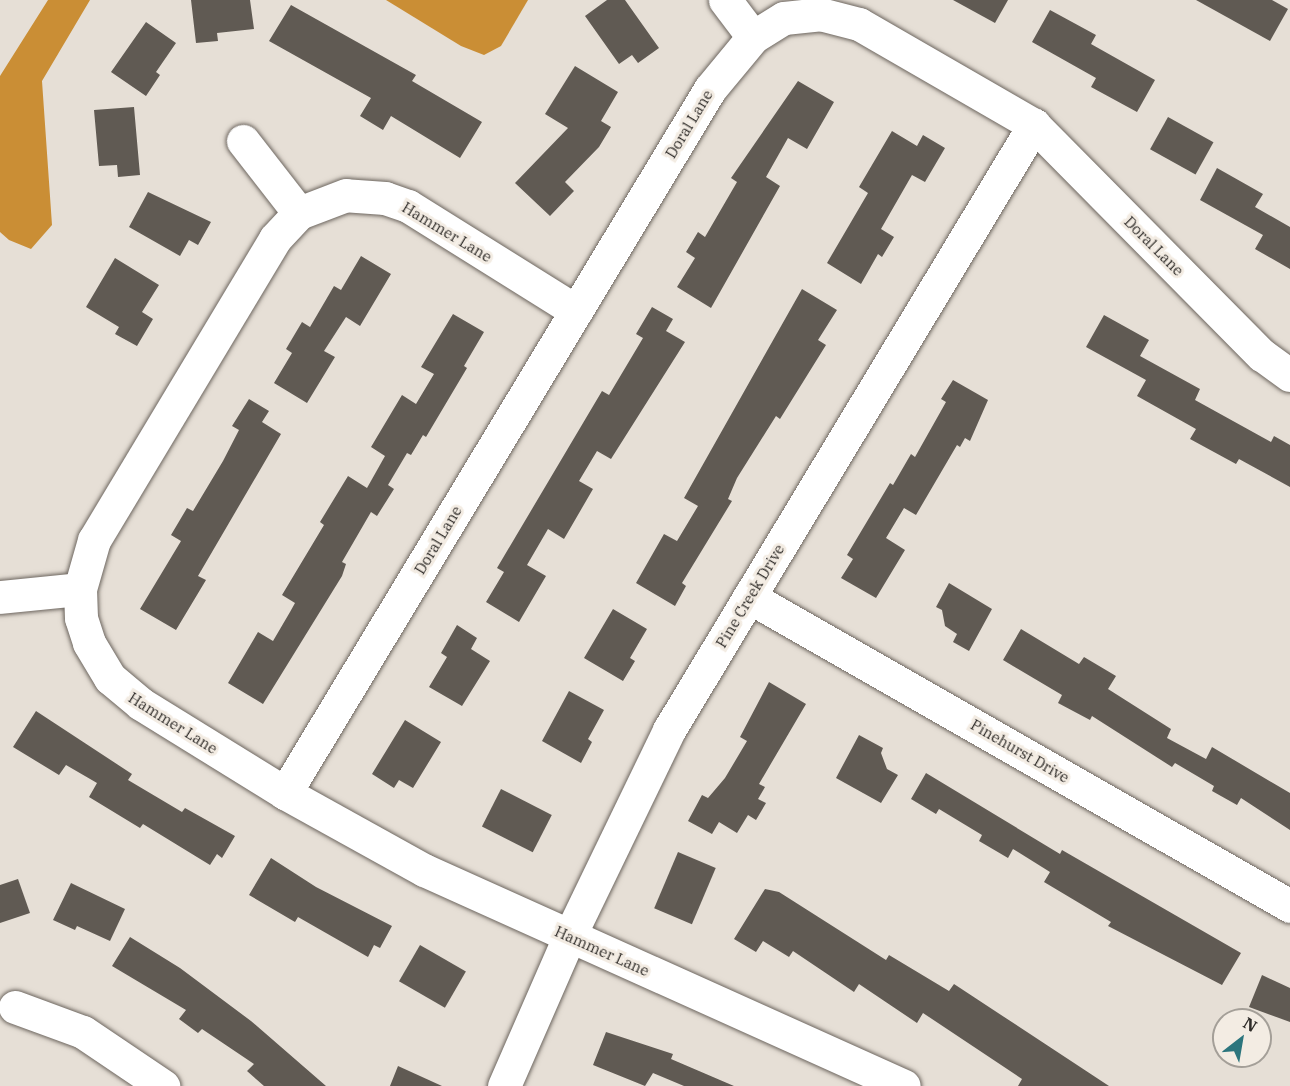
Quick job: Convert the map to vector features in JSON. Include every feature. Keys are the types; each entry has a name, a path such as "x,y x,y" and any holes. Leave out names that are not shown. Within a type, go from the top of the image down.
{"street":[{"path":"725,0 753,37"},
{"name":"Doral Lane","path":"285,793 710,89 753,37 784,18 810,14 839,17 859,24 1034,125 1262,355 1290,375"},
{"name":"Pine Creek Drive","path":"504,1086 569,937 648,770 749,597 1034,125"},
{"path":"243,141 299,213"},
{"name":"Hammer Lane","path":"576,311 408,206 385,198 346,195 299,213 275,239 94,540 81,589 83,629 95,655 115,683 141,704 285,793 424,870 904,1086"},
{"path":"0,597 81,589"},
{"name":"Pinehurst Drive","path":"749,597 1290,906"},
{"path":"15,1007 83,1032 164,1086"}],"shaded area":[{"path":"48,0 90,0 42,81 52,225 31,249 9,240 0,232 0,76"},
{"path":"386,0 528,0 501,46 484,55 461,46"}],"building":[{"path":"191,0 250,0 254,29 217,33 218,41 196,43"},
{"path":"607,0 625,0 659,48 638,63 632,55 619,64 585,16"},
{"path":"953,0 1008,0 995,23"},
{"path":"1196,0 1272,0 1288,9 1270,41"},
{"path":"291,5 416,75 412,81 482,122 460,158 391,116 383,130 360,116 371,98 269,41"},
{"path":"1050,10 1096,35 1091,44 1155,80 1137,112 1091,87 1096,78 1032,42"},
{"path":"146,22 176,43 156,72 160,75 146,96 111,72"},
{"path":"575,66 618,92 601,121 611,127 599,147 565,182 574,191 550,216 515,183 568,128 545,114"},
{"path":"798,81 834,102 807,149 788,138 766,177 780,186 711,308 677,287 695,258 686,252 698,232 705,237 737,182 731,178"},
{"path":"134,107 140,175 118,177 117,165 99,166 94,110"},
{"path":"1168,117 1213,142 1196,175 1150,149"},
{"path":"892,131 917,146 923,135 945,148 925,182 912,175 881,229 894,237 882,257 878,254 861,284 827,263 868,193 859,187"},
{"path":"1217,168 1263,194 1255,207 1290,227 1290,269 1255,249 1263,235 1200,200"},
{"path":"148,192 211,222 198,245 189,240 180,256 129,227"},
{"path":"361,256 391,274 360,326 346,317 324,351 335,357 307,403 274,383 292,353 286,349 302,322 310,327 334,286 341,290"},
{"path":"115,258 159,285 142,312 153,319 137,346 115,334 119,327 86,307"},
{"path":"802,289 837,310 818,340 826,345 780,419 776,416 737,478 728,499 732,501 682,583 686,586 675,606 636,583 664,534 677,541 698,506 684,498"},
{"path":"652,307 673,319 666,331 685,342 611,459 597,451 579,481 593,489 564,539 548,529 527,565 546,576 519,622 486,602 504,572 497,568 602,391 609,395 643,338 636,334"},
{"path":"453,314 484,332 464,366 467,368 426,437 423,435 411,455 407,453 388,485 394,489 377,516 371,512 342,562 346,564 342,576 263,704 228,683 258,632 273,641 290,612 295,603 282,595 324,525 320,522 348,476 367,488 385,456 371,447 402,395 416,404 434,374 421,367"},
{"path":"1104,315 1149,340 1140,356 1200,389 1195,400 1271,442 1274,436 1290,445 1290,487 1239,459 1236,464 1190,439 1196,429 1137,396 1146,380 1086,347"},
{"path":"953,380 988,400 970,441 965,438 960,447 957,445 916,515 904,508 886,538 905,550 876,598 841,578 853,559 847,555 890,483 893,485 911,454 915,457 946,402 941,399"},
{"path":"249,399 269,411 262,422 281,434 198,576 206,580 176,630 140,609 181,541 171,535 187,508 193,511 223,461 239,430 232,426"},
{"path":"949,583 992,609 969,651 953,642 957,634 945,626 942,610 936,607"},
{"path":"613,609 647,629 630,658 635,661 623,681 584,658"},
{"path":"457,625 477,638 471,649 490,661 462,706 429,687 447,657 441,653"},
{"path":"1021,629 1079,664 1084,657 1116,676 1108,689 1171,729 1167,738 1206,759 1212,747 1290,793 1290,830 1241,798 1237,805 1212,791 1214,786 1175,763 1172,767 1092,716 1090,720 1058,703 1062,695 1003,660"},
{"path":"769,682 806,704 759,784 765,787 758,799 766,803 756,820 748,815 737,833 719,822 712,834 688,821 702,795 708,798 725,778 747,741 740,737"},
{"path":"569,691 604,710 588,739 592,742 581,763 542,741"},
{"path":"36,711 132,774 128,780 182,812 185,808 235,836 222,858 217,854 210,865 143,824 140,828 89,797 97,783 66,765 59,775 13,747"},
{"path":"405,720 441,742 413,788 399,780 394,788 372,774"},
{"path":"859,735 883,748 881,753 887,769 898,775 881,803 836,778"},
{"path":"926,773 1060,854 1062,850 1241,953 1222,985 1108,926 1111,922 1044,882 1050,872 1013,849 1008,858 979,841 982,835 939,809 936,814 911,799"},
{"path":"501,789 552,815 533,852 482,826"},
{"path":"678,852 716,868 692,924 654,908"},
{"path":"271,858 316,887 392,926 380,948 374,945 368,957 298,917 295,922 249,895"},
{"path":"18,879 30,913 0,923 0,885"},
{"path":"71,883 125,909 110,941 77,926 75,930 53,920"},
{"path":"765,889 779,892 886,960 889,955 949,991 954,984 1109,1086 1018,1086 1022,1079 923,1013 917,1023 859,984 854,992 793,951 789,957 763,941 756,952 734,939"},
{"path":"130,937 180,968 251,1021 326,1086 264,1086 247,1071 254,1064 202,1029 198,1033 179,1019 186,1010 112,966"},
{"path":"420,945 466,971 445,1008 399,981"},
{"path":"1262,975 1290,988 1290,1022 1272,1015 1272,1008 1249,1007"},
{"path":"606,1032 673,1054 671,1059 734,1086 684,1086 653,1073 645,1086 593,1065"},
{"path":"398,1066 442,1086 390,1086"}]}
